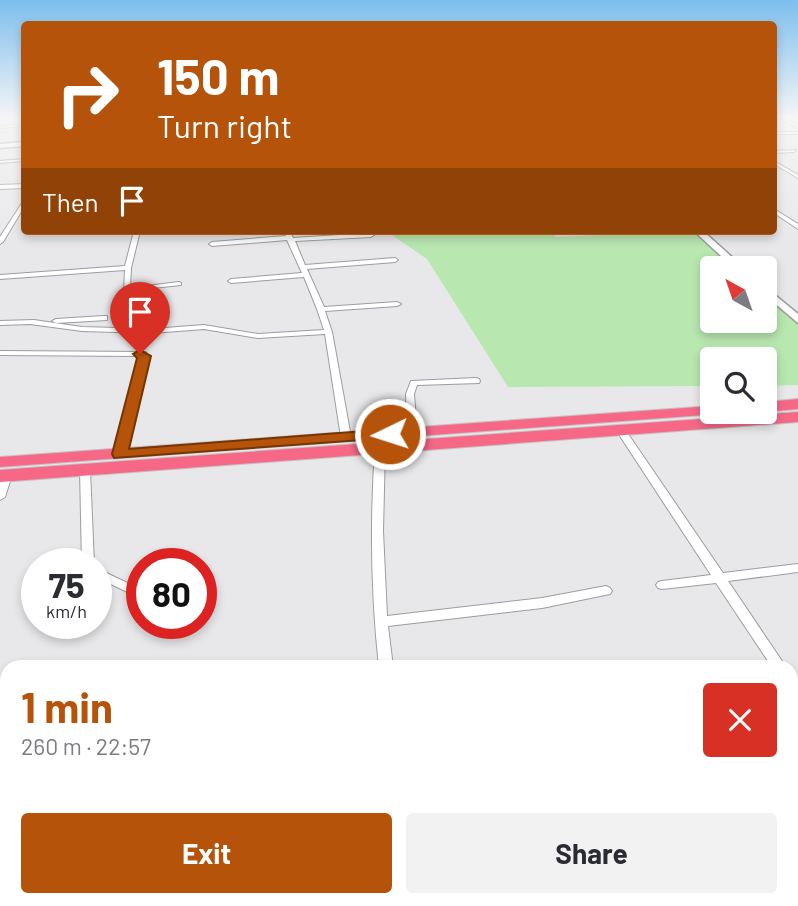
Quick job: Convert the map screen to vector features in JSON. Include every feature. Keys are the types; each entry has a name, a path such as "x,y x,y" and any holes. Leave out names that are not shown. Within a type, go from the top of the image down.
{"highway":[{"path":"777,406 798,404"},
{"path":"2,471 120,454 700,412"},
{"path":"2,471 85,470 798,417"}],"street":[{"path":"0,162 21,160"},
{"path":"777,164 797,176"},
{"path":"0,187 21,186"},
{"path":"777,213 798,227"},
{"path":"0,242 21,216"},
{"path":"136,235 126,289 179,285"},
{"path":"212,244 289,236 371,235"},
{"path":"703,235 726,256"},
{"path":"289,236 321,309 328,332 346,437"},
{"path":"231,281 395,260"},
{"path":"0,277 128,268"},
{"path":"777,301 798,320"},
{"path":"321,309 397,304"},
{"path":"0,323 104,318"},
{"path":"29,322 82,328 152,331 204,327 258,336 328,332"},
{"path":"0,353 143,354 120,454"},
{"path":"412,432 410,394 414,383 476,381"},
{"path":"621,430 774,660"},
{"path":"380,449 375,523 380,622 385,660"},
{"path":"85,470 87,548"},
{"path":"0,497 2,471"},
{"path":"662,584 798,568"},
{"path":"380,622 542,603 606,591"}],"green space":[{"path":"392,235 703,235 727,256 700,256 700,333 777,333 777,299 798,317 798,385 777,386 777,347 700,347 700,386 508,387 427,259"}],"route":[{"path":"140,354 144,356 120,454 390,434"}]}
